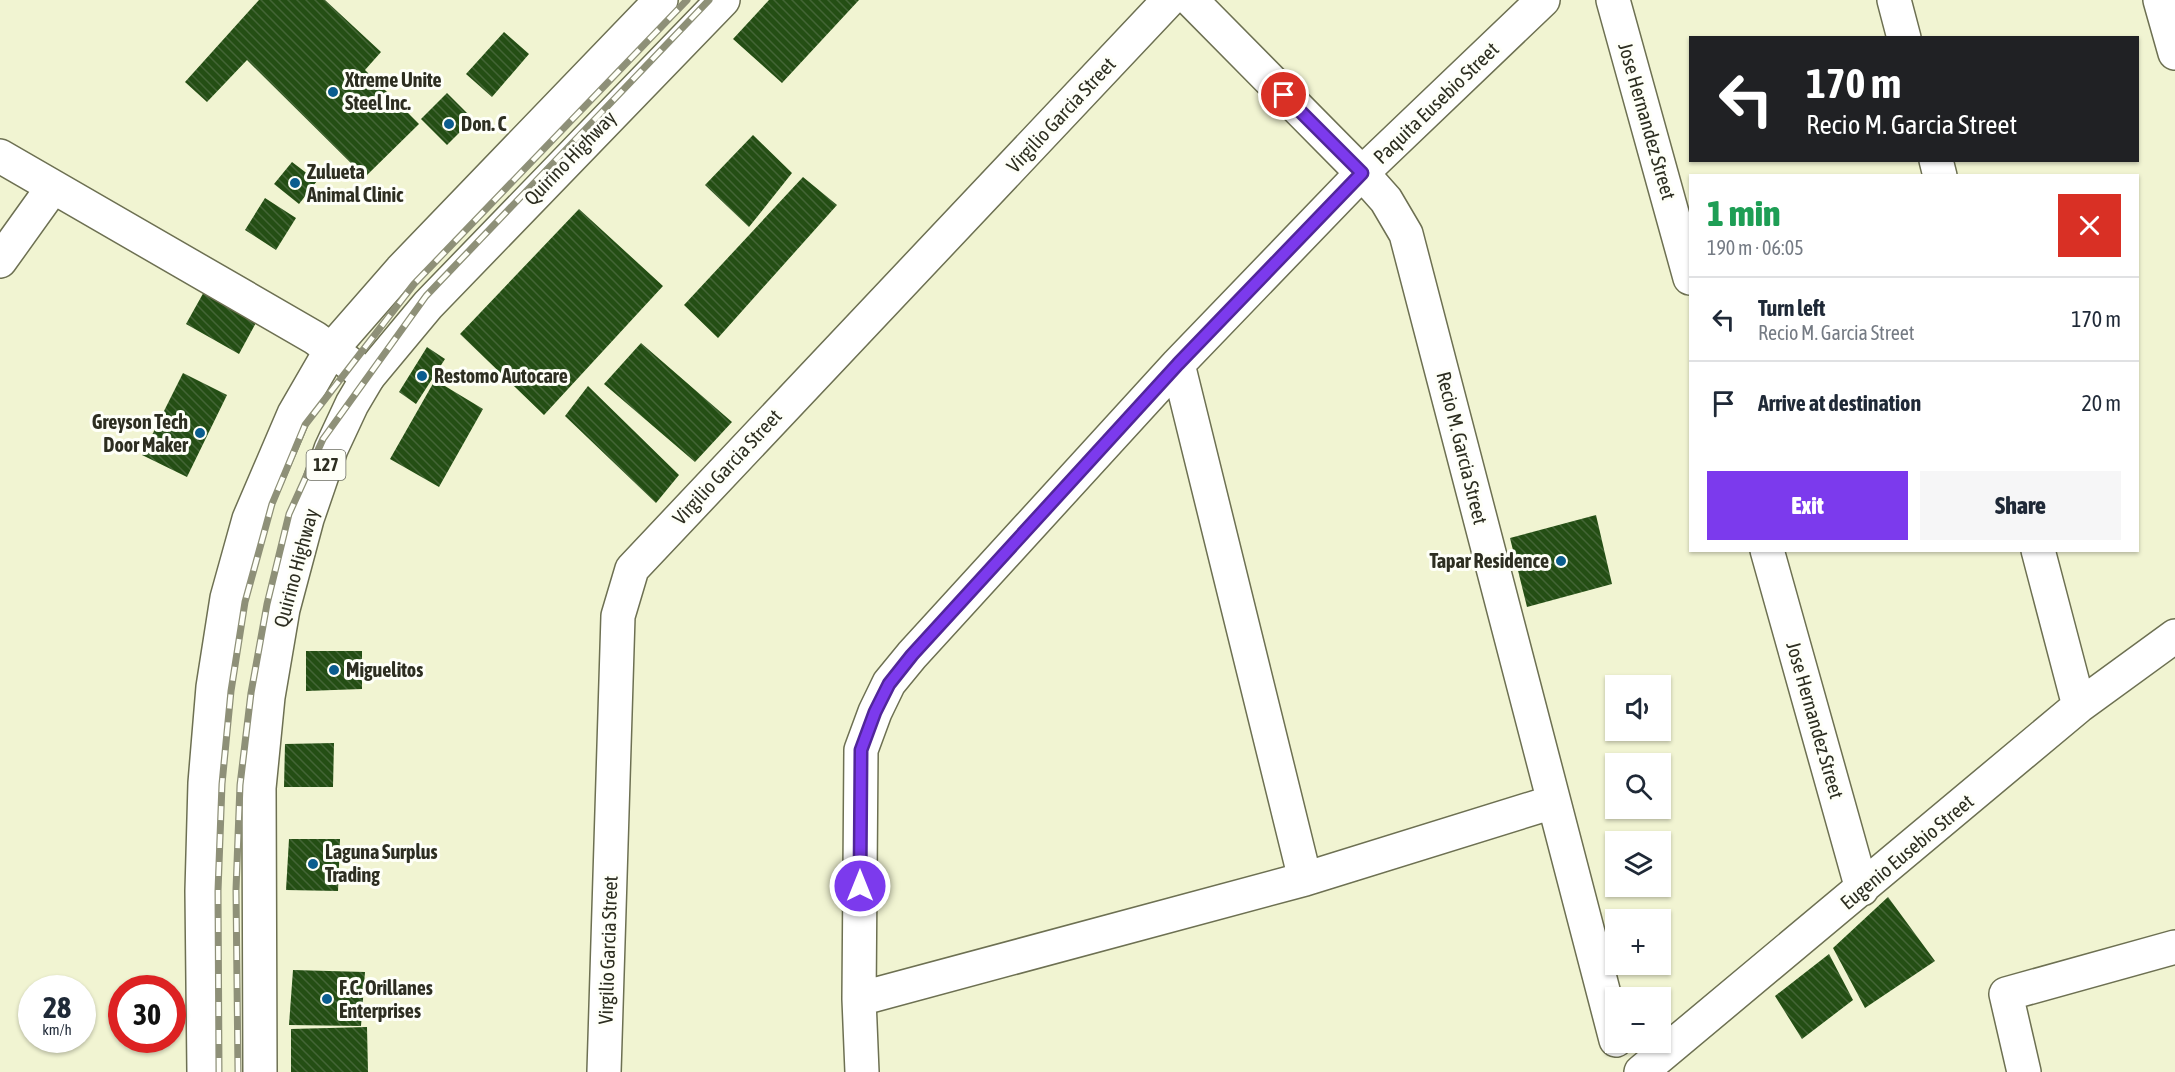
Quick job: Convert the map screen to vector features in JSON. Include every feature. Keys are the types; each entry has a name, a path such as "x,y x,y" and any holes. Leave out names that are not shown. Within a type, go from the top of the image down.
{"street":[{"name":"127","path":"204,1072 202,891 205,783 213,687 227,598 249,519 294,414 332,350 401,270 661,0"},
{"name":"Quirino Highway","path":"260,1072 259,788 268,697 283,609 307,519 331,450 352,404 368,377 428,305 723,0"},
{"name":"Virgilio Garcia Street","path":"604,1072 618,616 632,569 1169,0"},
{"name":"Recio M. Garcia Street","path":"1191,0 1362,173 1386,200 1406,234 1605,999"},
{"name":"Paquita Eusebio Street","path":"862,1072 859,999 861,750 875,712 889,684 912,655 1178,364 1362,173 1543,0"},
{"name":"Jose Hernandez Street","path":"1613,0 1689,274"},
{"path":"1894,0 1903,36"},
{"path":"2160,0 2175,53"},
{"path":"0,156 315,338 368,377"},
{"path":"0,261 53,187"},
{"path":"1178,364 1305,879"},
{"name":"Jose Hernandez Street","path":"1768,552 1862,889"},
{"path":"2039,552 2079,706"},
{"name":"Eugenio Eusebio Street","path":"1641,1072 2079,706 2175,636"},
{"path":"859,999 1305,879 1553,802"},
{"path":"2024,1072 2006,994 2175,946"},
{"name":"Recio M. Garcia Street","path":"1619,1053 1624,1072"}],"building":[{"name":"Xtreme Unite Steel Inc.","path":"259,0 325,0 381,52 365,70 419,124 365,177 247,60 207,102 185,82"},
{"path":"769,0 859,0 782,83 733,39"},
{"path":"504,32 529,54 492,97 466,74"},
{"path":"447,93 473,119 447,145 421,119"},
{"path":"753,135 792,173 749,227 705,185"},
{"name":"Zulueta Animal Clinic","path":"292,162 317,181 299,204 274,184"},
{"path":"803,177 837,205 718,338 684,305"},
{"path":"265,198 296,218 276,250 245,230"},
{"path":"579,209 663,286 544,415 460,334"},
{"path":"205,290 258,319 239,354 186,324"},
{"path":"641,343 732,422 695,462 604,384"},
{"name":"Restomo Autocare","path":"427,347 445,359 416,404 399,392"},
{"path":"183,373 227,395 187,477 142,455"},
{"path":"435,380 483,409 439,487 390,459"},
{"path":"588,386 679,475 656,503 565,416"},
{"name":"Tapar Residence","path":"1596,515 1612,584 1527,607 1510,538"},
{"name":"Miguelitos","path":"306,651 362,651 362,689 306,691"},
{"path":"334,743 333,787 284,787 285,744"},
{"name":"Laguna Surplus Trading","path":"289,839 340,839 338,891 286,890"},
{"path":"1888,897 1935,961 1865,1008 1833,948"},
{"path":"1829,954 1853,1000 1802,1039 1775,996"},
{"name":"F.C. Orillanes Enterprises","path":"293,970 365,972 361,1026 289,1025"},
{"path":"367,1027 368,1072 291,1072 291,1029"}],"railway":[{"path":"219,1072 218,891 222,784 231,691 245,602 272,504 305,425 414,284 687,0"},
{"path":"238,1072 236,890 240,785 251,693 267,604 289,514 323,439 426,296 709,0"}],"place":[{"name":"Xtreme Unite Steel Inc.","path":"333,92"},
{"name":"Don. C","path":"449,124"},
{"name":"Zulueta Animal Clinic","path":"295,183"},
{"name":"Restomo Autocare","path":"422,376"},
{"name":"Greyson Tech Door Maker","path":"200,433"},
{"name":"Tapar Residence","path":"1561,561"},
{"name":"Miguelitos","path":"334,670"},
{"name":"Laguna Surplus Trading","path":"313,864"},
{"name":"F.C. Orillanes Enterprises","path":"327,999"}],"route":[{"path":"860,886 861,750 875,712 889,684 912,655 1178,364 1362,173 1284,95"}]}
